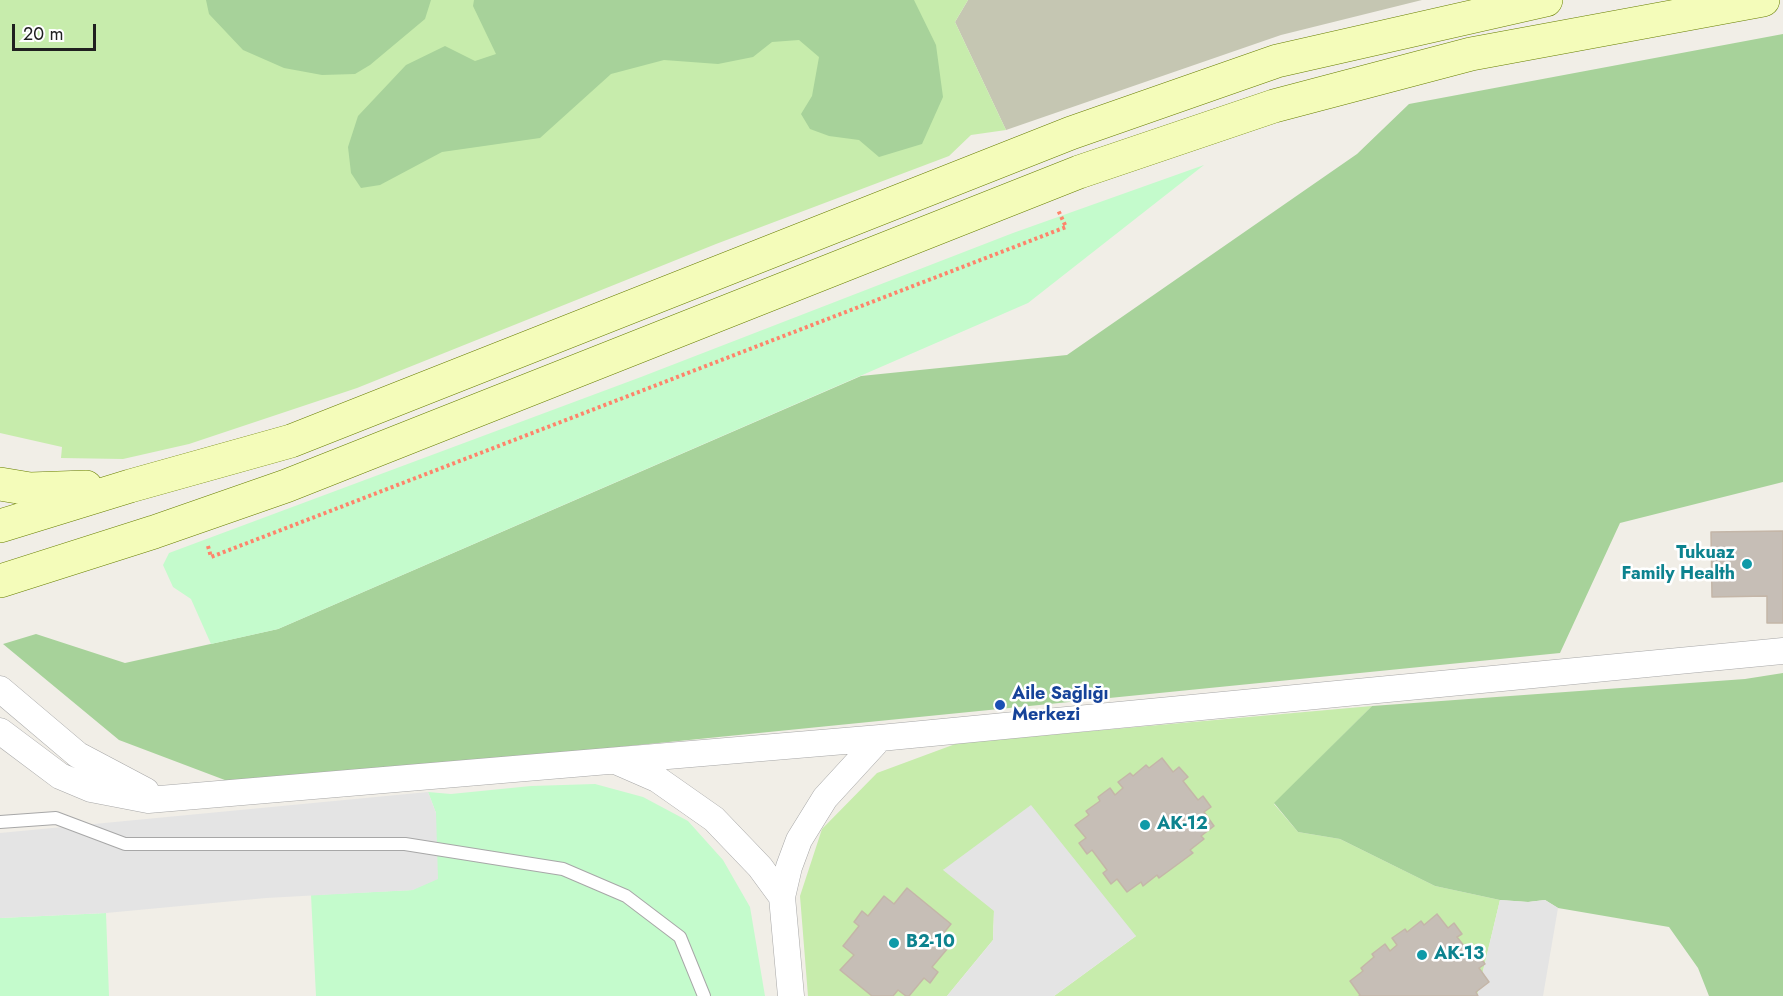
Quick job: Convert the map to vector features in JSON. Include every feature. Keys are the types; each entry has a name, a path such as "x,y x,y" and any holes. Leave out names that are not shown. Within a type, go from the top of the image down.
{"street":[{"path":"0,526 130,486 291,441 1071,133 1277,62 1546,0"},
{"path":"0,581 154,532 286,486 1079,172 1274,106 1471,54 1763,0"},
{"path":"0,483 30,489 130,486"},
{"path":"0,731 60,776 91,789 148,800 880,738 1783,651"},
{"path":"0,689 78,755 159,799"},
{"path":"791,996 782,897 799,840 814,813 837,783 880,738"},
{"path":"615,760 657,779 714,819 760,867 782,897"}],"lane":[{"path":"0,822 56,818 125,844 405,844 563,869 626,896 680,937 704,996"}],"path":[{"path":"211,557 1066,227"}],"shaded area":[{"path":"968,0 1422,0 1281,35 1006,130 955,22"},
{"path":"428,792 436,813 438,879 413,890 266,898 106,913 0,918 0,833"},
{"path":"1031,805 1136,936 1054,996 947,996 993,940 994,911 943,870"},
{"path":"1500,900 1528,902 1545,900 1558,908 1543,996 1477,996"}],"green space":[{"path":"0,0 968,0 955,22 1006,130 971,135 949,156 716,244 357,388 189,444 123,459 61,458 62,447 0,433"},
{"path":"206,0 431,0 425,19 370,65 355,74 322,75 284,68 243,50 209,14"},
{"path":"474,0 914,0 936,45 943,97 922,144 879,157 859,140 829,136 810,129 801,114 812,96 819,57 799,40 772,42 753,57 718,64 664,60 611,74 540,138 442,152 380,185 361,188 351,173 348,147 358,116 406,65 445,46 475,61 496,54 473,6"},
{"path":"1783,34 1783,482 1620,523 1560,653 238,785 119,740 3,644 36,634 125,663 278,629 861,376 1067,355 1357,154 1409,104"},
{"path":"1204,165 1028,303 278,629 211,644 191,599 173,587 163,565 169,553 641,377 1013,233"},
{"path":"1783,673 1783,996 1709,996 1698,968 1669,927 1558,908 1545,900 1528,902 1500,900 1435,886 1340,839 1298,832 1274,803 1372,706 1745,679"},
{"path":"1372,706 1274,804 1298,832 1340,839 1435,886 1500,900 1477,996 1054,996 1136,936 943,869 994,910 993,940 947,996 808,996 800,896 822,829 877,773 958,743"},
{"path":"595,784 643,797 688,821 723,860 750,907 765,996 316,996 311,895 413,890 436,846 436,813 428,792 451,794 531,786"},
{"path":"106,913 109,996 0,996 0,918"}],"building":[{"name":"Tukuaz Family Health","path":"1783,531 1783,623 1767,623 1767,596 1712,597 1711,532"},
{"name":"AK-12","path":"1162,758 1173,772 1179,767 1188,777 1183,781 1198,800 1203,796 1211,807 1204,812 1214,826 1201,836 1204,839 1190,850 1193,853 1159,878 1157,875 1143,886 1141,882 1127,892 1117,879 1111,884 1103,873 1107,870 1092,850 1087,854 1079,843 1086,838 1075,825 1089,815 1086,811 1100,801 1098,797 1110,788 1115,795 1123,788 1118,782 1130,773 1133,776 1146,765 1149,768"},
{"name":"B2-10","path":"907,888 951,924 938,940 948,948 932,967 938,972 930,983 924,978 909,996 898,990 893,996 872,996 840,970 854,955 843,946 859,926 854,922 862,911 868,916 884,896 894,904"},
{"name":"AK-13","path":"1437,914 1448,928 1454,923 1462,934 1457,937 1472,956 1477,953 1485,964 1479,968 1489,982 1476,992 1478,996 1359,996 1350,981 1363,971 1361,968 1374,957 1372,954 1385,944 1390,951 1397,945 1392,938 1405,929 1407,932 1421,921 1424,925"}],"place":[{"name":"Tukuaz Family Health","path":"1747,564"},
{"name":"Aile Sağlığı Merkezi","path":"1000,705"},
{"name":"AK-12","path":"1145,825"},
{"name":"B2-10","path":"894,943"},
{"name":"AK-13","path":"1422,955"}]}
